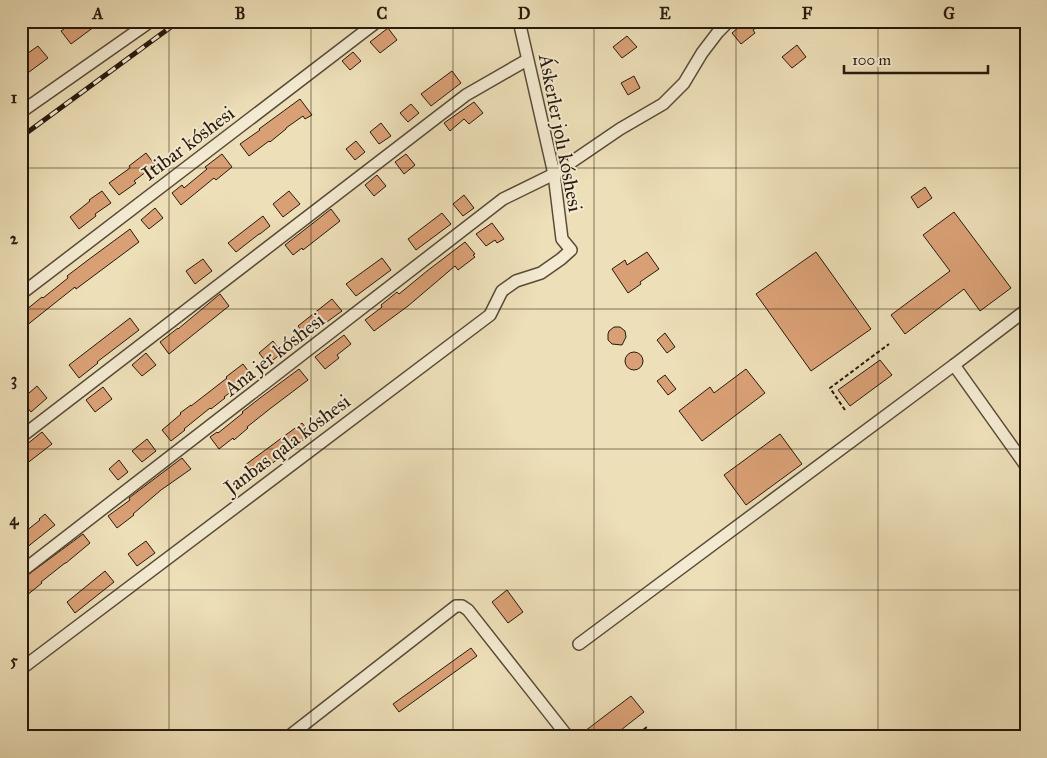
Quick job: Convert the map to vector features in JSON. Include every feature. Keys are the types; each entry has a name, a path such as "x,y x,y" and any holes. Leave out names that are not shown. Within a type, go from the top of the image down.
{"street":[{"path":"21,112 150,21"},
{"name":"Itibar kóshesi","path":"21,294 378,21"},
{"name":"Áskerler jolı kóshesi","path":"519,21 554,174 562,239 571,250"},
{"name":"Ana jer kóshesi","path":"21,572 503,199 554,174 620,129 664,104 684,83 702,53 729,21"},
{"path":"21,437 466,95 527,60"},
{"name":"Janbas qala kóshesi","path":"21,669 490,314 502,291 516,281 541,273 571,250"},
{"path":"579,644 1026,310"},
{"path":"954,365 1026,466"},
{"path":"288,737 456,606 462,606 468,610 568,737"}],"path":[{"path":"845,410 830,388 889,344"},
{"path":"633,737 647,727"}],"building":[{"path":"75,21 102,21 71,44 61,31"},
{"path":"746,21 765,21 753,30 755,33 741,44 732,33"},
{"path":"388,28 397,40 380,53 370,42"},
{"path":"627,36 637,47 622,58 613,47"},
{"path":"797,45 806,57 792,68 782,57"},
{"path":"38,46 48,58 21,78 21,58"},
{"path":"353,52 361,61 350,70 342,61"},
{"path":"452,71 461,83 431,106 421,94"},
{"path":"634,76 640,88 628,95 621,83"},
{"path":"300,99 312,115 305,119 303,116 249,156 240,144"},
{"path":"474,102 483,113 469,124 464,119 450,131 444,123"},
{"path":"411,104 419,113 408,122 400,113"},
{"path":"381,123 391,136 379,144 370,132"},
{"path":"356,141 365,152 355,160 346,149"},
{"path":"146,153 155,165 134,181 136,183 119,195 109,183 130,168 129,166"},
{"path":"222,154 232,167 216,180 214,178 181,205 172,193 182,185 184,188 207,169 205,167"},
{"path":"406,154 415,165 404,174 395,162"},
{"path":"377,175 386,186 374,196 365,185"},
{"path":"925,187 932,198 918,208 911,197"},
{"path":"102,191 111,203 95,214 96,216 79,229 70,217"},
{"path":"289,191 300,204 283,217 273,204"},
{"path":"464,195 474,208 463,216 453,204"},
{"path":"155,208 163,218 149,229 141,220"},
{"path":"331,209 340,221 303,250 302,248 293,255 285,245"},
{"path":"954,212 1011,288 980,311 964,289 905,334 891,315 950,271 923,235"},
{"path":"442,213 451,224 416,250 408,239"},
{"path":"263,216 270,226 236,252 228,243"},
{"path":"492,223 504,239 497,243 495,240 486,246 476,234"},
{"path":"130,229 139,242 76,289 75,287 21,330 21,314 68,278 67,276"},
{"path":"465,242 475,254 473,255 475,257 458,270 455,266 408,306 374,331 365,320 397,292 399,294"},
{"path":"647,252 659,269 628,293 612,269 625,260 627,265"},
{"path":"816,252 871,329 811,371 756,294"},
{"path":"382,258 391,270 356,296 346,284"},
{"path":"203,259 212,271 195,284 186,271"},
{"path":"220,294 229,306 169,354 160,342"},
{"path":"332,299 342,311 306,337 298,326"},
{"path":"130,318 139,330 79,378 69,365"},
{"path":"614,327 620,327 625,331 626,337 622,345 612,344 608,340 609,331"},
{"path":"665,333 675,347 667,353 657,340"},
{"path":"344,335 351,344 337,355 339,358 325,369 315,357"},
{"path":"273,341 282,353 268,364 259,353"},
{"path":"634,352 640,355 643,361 640,367 634,370 628,367 625,361 628,355"},
{"path":"146,353 156,365 142,376 132,365"},
{"path":"880,360 892,375 850,406 838,390"},
{"path":"243,364 252,376 171,441 162,430 180,413"},
{"path":"299,369 308,380 247,427 234,440 233,438 219,449 210,437 218,433 242,412"},
{"path":"746,369 765,393 702,441 679,411 710,387 714,393"},
{"path":"665,375 676,389 668,395 657,381"},
{"path":"37,386 47,398 31,412 21,400"},
{"path":"103,387 112,399 95,412 86,400"},
{"path":"302,423 311,434 254,477 245,465"},
{"path":"42,432 52,444 21,468 21,449"},
{"path":"780,434 802,464 746,505 724,475"},
{"path":"147,439 156,451 142,462 132,451"},
{"path":"182,458 191,469 161,490 117,528 108,516"},
{"path":"119,460 128,472 118,480 109,469"},
{"path":"45,514 55,525 21,552 21,535"},
{"path":"83,534 90,543 21,600 21,580"},
{"path":"146,541 155,553 137,566 128,554"},
{"path":"105,571 114,582 75,613 67,602"},
{"path":"507,590 523,612 508,623 492,602"},
{"path":"471,648 477,656 399,712 393,704"},
{"path":"631,696 644,712 612,737 590,737 585,731"}],"railway":[{"path":"21,137 179,21"}]}
